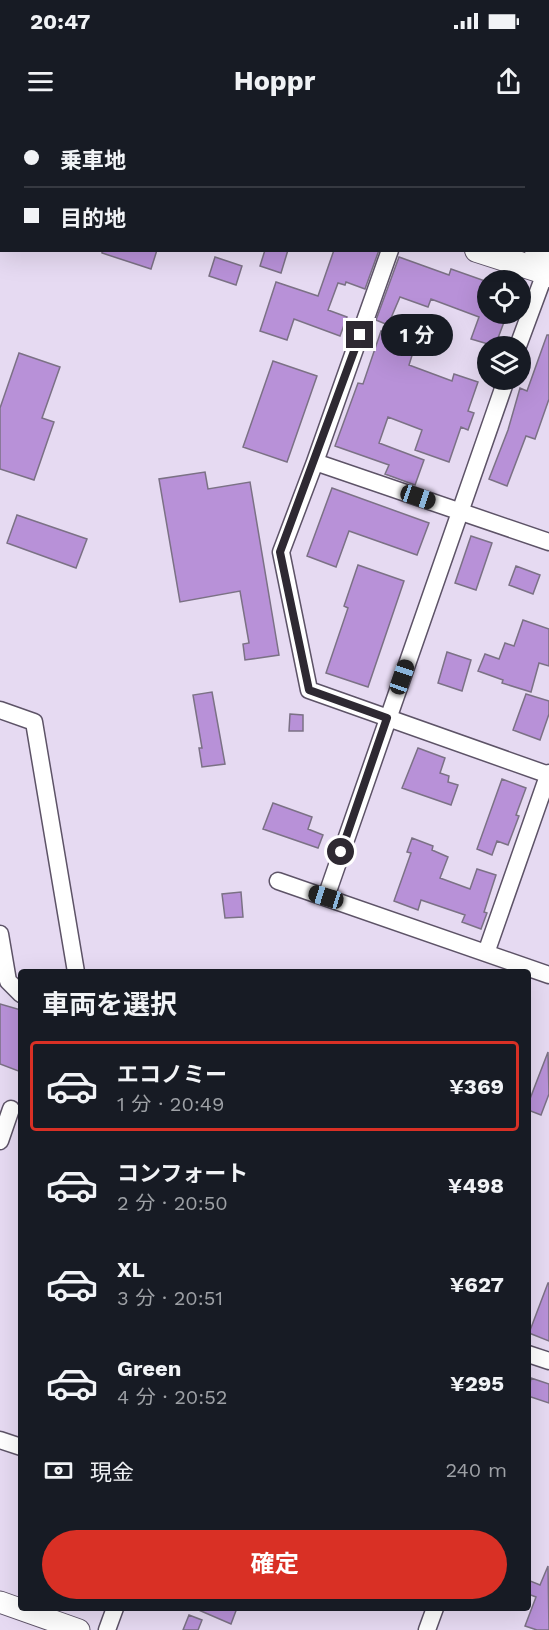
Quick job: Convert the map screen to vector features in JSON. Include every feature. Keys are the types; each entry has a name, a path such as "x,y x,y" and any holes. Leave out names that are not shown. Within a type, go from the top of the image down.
{"main road":[{"path":"487,252 545,264"}],"street":[{"path":"389,252 315,462 280,552 309,690 549,774 486,953"},
{"path":"521,336 545,264"},
{"path":"326,897 502,390"},
{"path":"315,462 549,542"},
{"path":"0,710 34,722 75,969"},
{"path":"278,881 549,975"},
{"path":"0,934 9,981 18,991"},
{"path":"0,1141 11,1109"},
{"path":"531,1355 549,1361"},
{"path":"0,1440 18,1446"},
{"path":"0,1602 18,1608"},
{"path":"25,1611 79,1630"},
{"path":"107,1630 114,1611"},
{"path":"427,1630 434,1611"}],"building":[{"path":"102,252 156,252 151,269"},
{"path":"264,252 287,252 281,273 260,266"},
{"path":"333,252 378,252 365,289 346,282 345,285 338,283 328,310 347,317 340,336 294,319 287,340 260,331 276,282 318,296"},
{"path":"215,257 242,266 236,285 209,276"},
{"path":"399,257 449,275 451,269 477,278 477,316 431,299 428,307 400,297 388,325 376,320"},
{"path":"477,322 503,324 499,336 477,336 477,341 471,339"},
{"path":"381,331 416,343 409,365 452,381 454,374 477,382 468,411 474,413 468,430 461,427 449,462 415,450 422,430 388,417 379,443 424,460 415,485 385,474 389,465 335,446 358,383 363,384"},
{"path":"547,335 549,335 549,399 535,439 526,436 507,486 489,479 508,430 519,390 531,390 531,380"},
{"path":"19,353 60,367 42,418 54,422 34,480 0,469 0,408"},
{"path":"273,361 317,376 287,462 243,447"},
{"path":"205,472 208,489 250,482 279,655 245,660 243,644 249,643 240,591 180,602 159,479"},
{"path":"332,488 429,523 417,555 349,531 336,567 307,556"},
{"path":"17,515 87,539 76,568 7,543"},
{"path":"471,536 492,543 476,590 455,583"},
{"path":"358,565 404,581 368,687 326,673 348,608 344,606"},
{"path":"516,566 540,575 533,594 509,585"},
{"path":"523,620 549,629 549,666 539,663 531,692 502,683 503,680 478,671 485,654 499,659 505,643 514,646"},
{"path":"447,652 471,660 462,691 438,683"},
{"path":"212,692 225,764 202,767 199,748 202,748 193,695"},
{"path":"526,694 549,701 549,714 540,740 513,730"},
{"path":"290,714 303,715 303,731 289,731"},
{"path":"418,748 445,758 440,773 449,776 448,782 458,785 451,805 402,788"},
{"path":"502,779 526,788 508,845 497,841 492,855 477,849"},
{"path":"273,803 312,817 308,829 323,835 318,848 263,829"},
{"path":"412,838 433,846 432,850 448,857 440,878 470,889 477,869 496,875 481,929 462,922 465,915 421,900 418,910 394,901 411,853 407,852"},
{"path":"241,892 243,917 225,918 222,894"},
{"path":"0,1004 18,1009 18,1071 0,1064"},
{"path":"548,1052 549,1094 541,1115 531,1111 531,1096"},
{"path":"549,1283 549,1341 531,1334 531,1328"},
{"path":"531,1378 549,1384 549,1403 531,1397"},
{"path":"548,1566 549,1630 537,1630 525,1626 536,1597 531,1595 531,1581 540,1585"},
{"path":"201,1611 236,1611 231,1624"},
{"path":"189,1615 202,1620 198,1630 183,1630"}],"route":[{"path":"341,852 387,718 309,690 280,552 360,335"}]}
